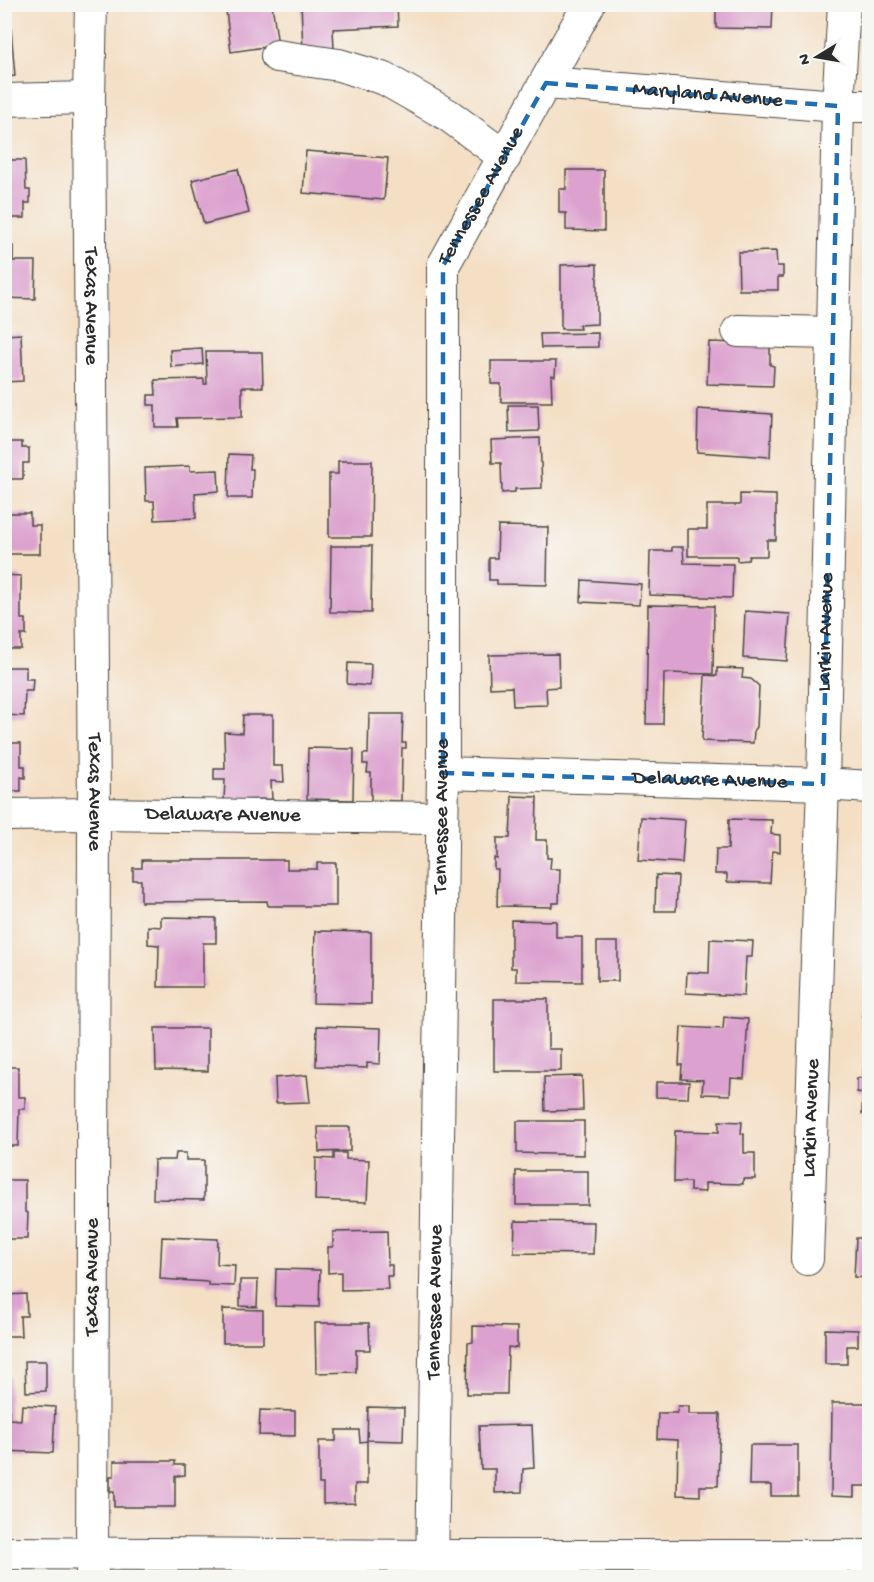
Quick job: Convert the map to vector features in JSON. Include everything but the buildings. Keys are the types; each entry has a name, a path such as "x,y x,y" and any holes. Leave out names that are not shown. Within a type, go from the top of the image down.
{"street":[{"name":"Texas Avenue","path":"91,4 89,98 94,814 92,1565"},
{"name":"Tennessee Avenue","path":"433,1567 442,818 443,267 589,4"},
{"name":"Larkin Avenue","path":"807,1259 824,784 838,106 852,9"},
{"path":"277,56 339,65 385,79 448,115 504,157"},
{"name":"Maryland Avenue","path":"546,83 838,106 870,106"},
{"path":"4,100 89,98"},
{"path":"738,332 833,333"},
{"name":"Delaware Avenue","path":"442,773 870,787"},
{"name":"Delaware Avenue","path":"4,815 442,818"},
{"path":"4,1553 92,1565 433,1567 652,1567 870,1556"}],"highlighted area":[{"path":"546,83 838,106 823,784 443,773 443,266"}]}
